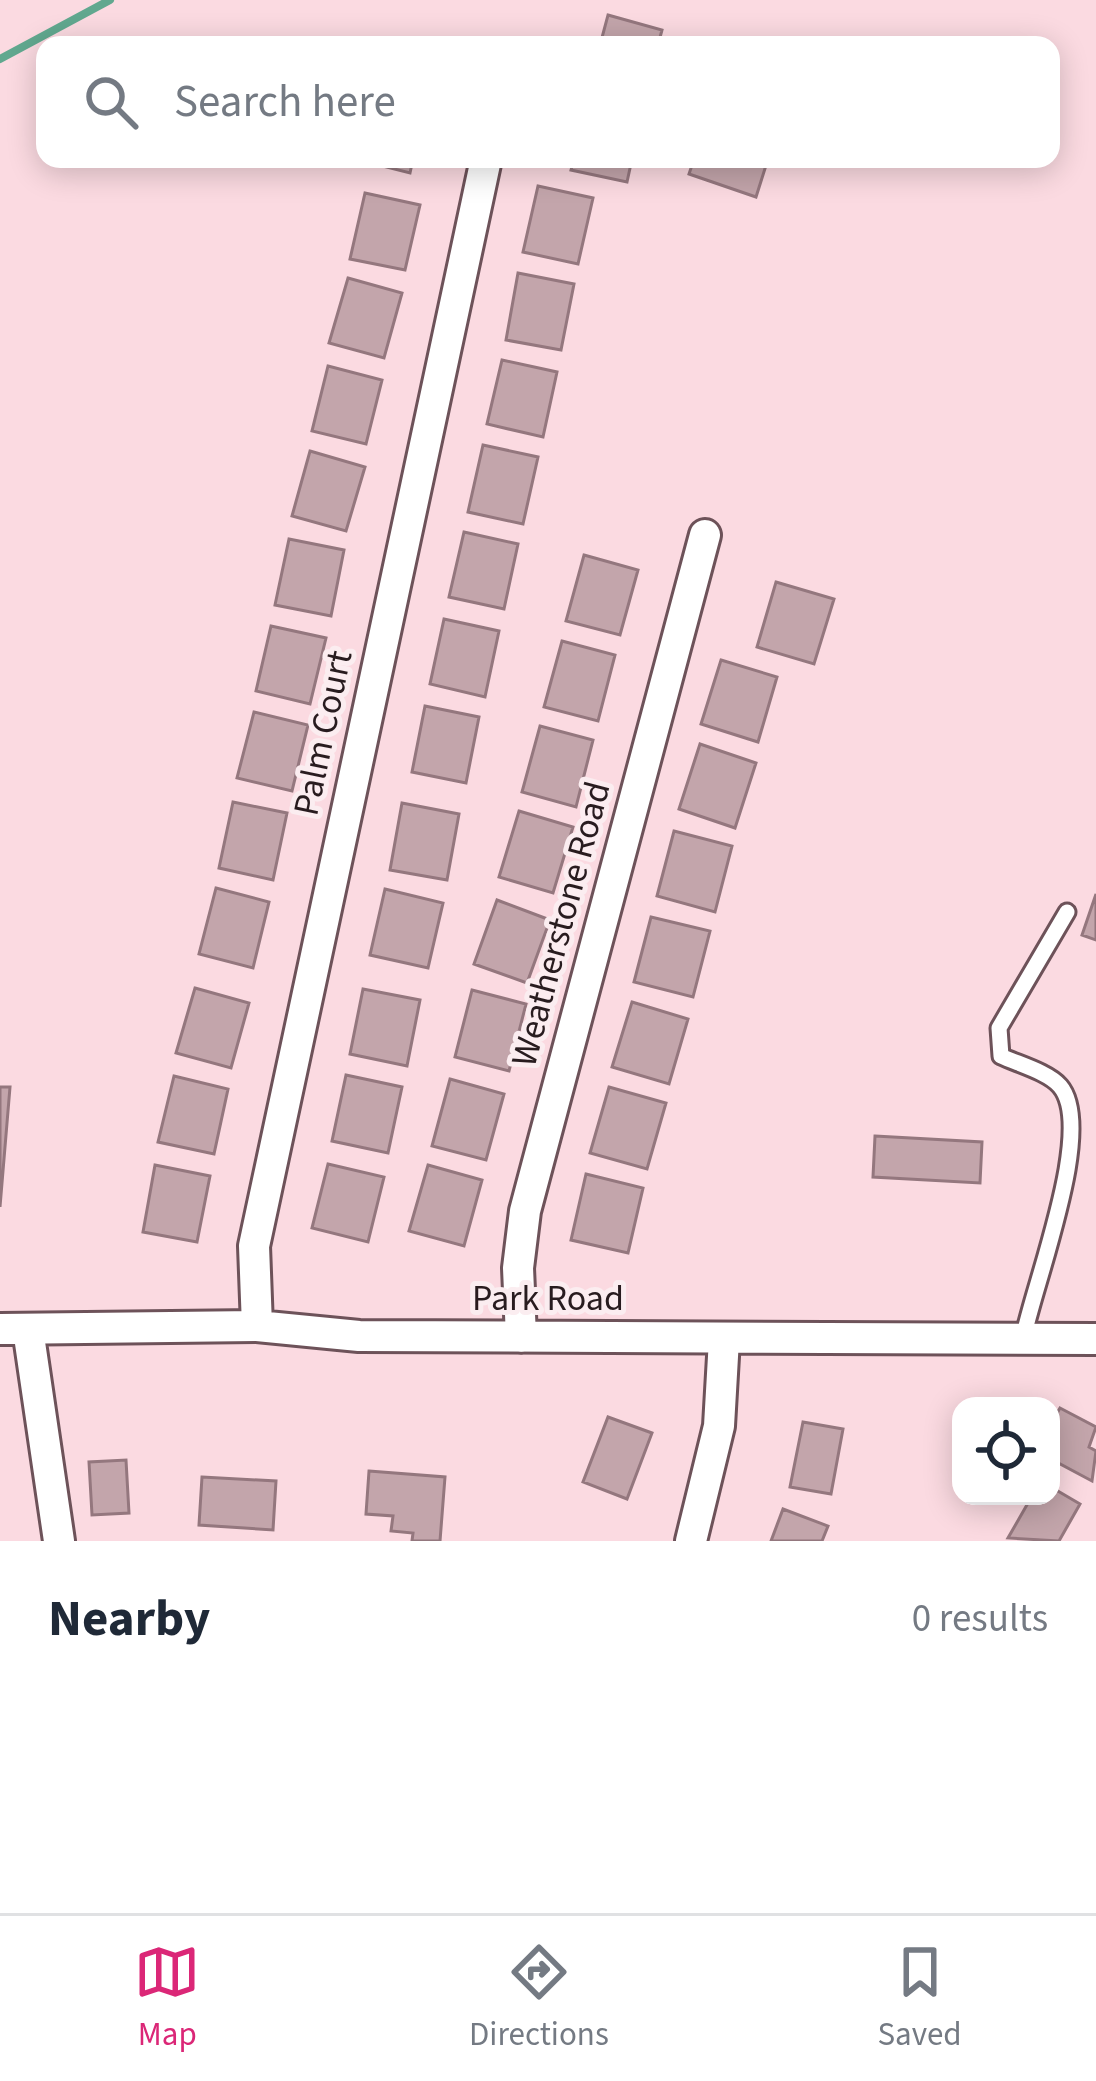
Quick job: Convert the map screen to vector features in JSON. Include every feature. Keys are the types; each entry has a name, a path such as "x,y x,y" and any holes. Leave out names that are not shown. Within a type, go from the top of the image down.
{"street":[{"name":"Palm Court","path":"257,1325 254,1246 484,168"},
{"name":"Weatherstone Road","path":"521,1337 518,1268 526,1211 705,535"},
{"name":"Park Road","path":"14,1329 257,1325 359,1336 1096,1339"},
{"path":"14,1329 59,1541"},
{"path":"691,1541 718,1426 724,1339"}],"lane":[{"path":"1023,1342 1034,1283 1070,1172 1075,1135 1071,1108 1059,1084 1001,1056 999,1028 1066,913"}],"building":[{"path":"608,15 662,30 660,36 602,36"},
{"path":"572,168 630,168 627,182"},
{"path":"691,168 765,168 756,197 689,174"},
{"path":"538,186 593,198 578,264 523,252"},
{"path":"365,193 420,205 405,270 350,259"},
{"path":"518,273 574,284 561,350 506,340"},
{"path":"348,278 402,293 384,358 329,343"},
{"path":"502,360 557,372 543,437 487,424"},
{"path":"328,366 382,380 366,444 312,431"},
{"path":"483,445 538,457 523,524 468,512"},
{"path":"310,451 365,467 346,531 292,516"},
{"path":"464,532 518,544 504,609 449,597"},
{"path":"289,539 344,550 331,616 275,605"},
{"path":"584,555 638,570 620,635 566,621"},
{"path":"776,582 834,599 814,664 757,647"},
{"path":"444,619 499,631 485,697 430,684"},
{"path":"271,626 326,638 310,704 256,691"},
{"path":"562,641 615,655 598,721 544,707"},
{"path":"721,660 777,677 758,742 701,724"},
{"path":"425,706 479,717 466,783 412,772"},
{"path":"254,712 308,725 292,791 237,778"},
{"path":"540,726 593,740 576,807 522,792"},
{"path":"700,744 756,763 735,828 679,809"},
{"path":"233,802 287,813 273,880 219,868"},
{"path":"402,803 459,814 447,880 390,870"},
{"path":"519,811 573,827 553,893 499,877"},
{"path":"674,831 732,846 715,912 657,896"},
{"path":"216,888 269,902 253,968 199,954"},
{"path":"385,889 443,903 428,968 370,955"},
{"path":"1096,894 1096,940 1082,935"},
{"path":"497,900 550,920 527,983 474,964"},
{"path":"651,917 710,931 693,997 634,982"},
{"path":"195,988 249,1003 231,1068 176,1053"},
{"path":"363,989 420,1000 407,1066 350,1054"},
{"path":"472,990 526,1004 509,1071 455,1057"},
{"path":"632,1002 688,1019 669,1084 612,1067"},
{"path":"346,1075 402,1087 388,1153 332,1141"},
{"path":"174,1076 228,1089 214,1154 158,1142"},
{"path":"450,1079 504,1094 486,1160 432,1146"},
{"path":"0,1087 10,1087 0,1207"},
{"path":"609,1087 666,1103 647,1169 590,1153"},
{"path":"875,1136 982,1142 980,1183 873,1177"},
{"path":"328,1164 384,1177 368,1242 312,1228"},
{"path":"155,1165 210,1176 197,1242 143,1232"},
{"path":"428,1165 482,1180 464,1246 409,1231"},
{"path":"586,1174 643,1188 628,1253 571,1240"},
{"path":"1060,1408 1096,1427 1089,1447 1096,1451 1092,1481 1060,1464"},
{"path":"608,1417 652,1433 627,1499 583,1482"},
{"path":"803,1422 843,1429 831,1494 790,1487"},
{"path":"126,1460 129,1513 92,1515 89,1462"},
{"path":"369,1471 445,1477 440,1541 412,1541 413,1533 391,1531 393,1516 366,1514"},
{"path":"202,1477 276,1481 273,1530 199,1525"},
{"path":"1060,1492 1080,1504 1059,1541 1008,1538 1027,1505 1060,1505"},
{"path":"783,1509 828,1526 822,1541 771,1541"}],"waterway":[{"path":"43,36 110,0"},
{"path":"0,59 36,40"}]}
